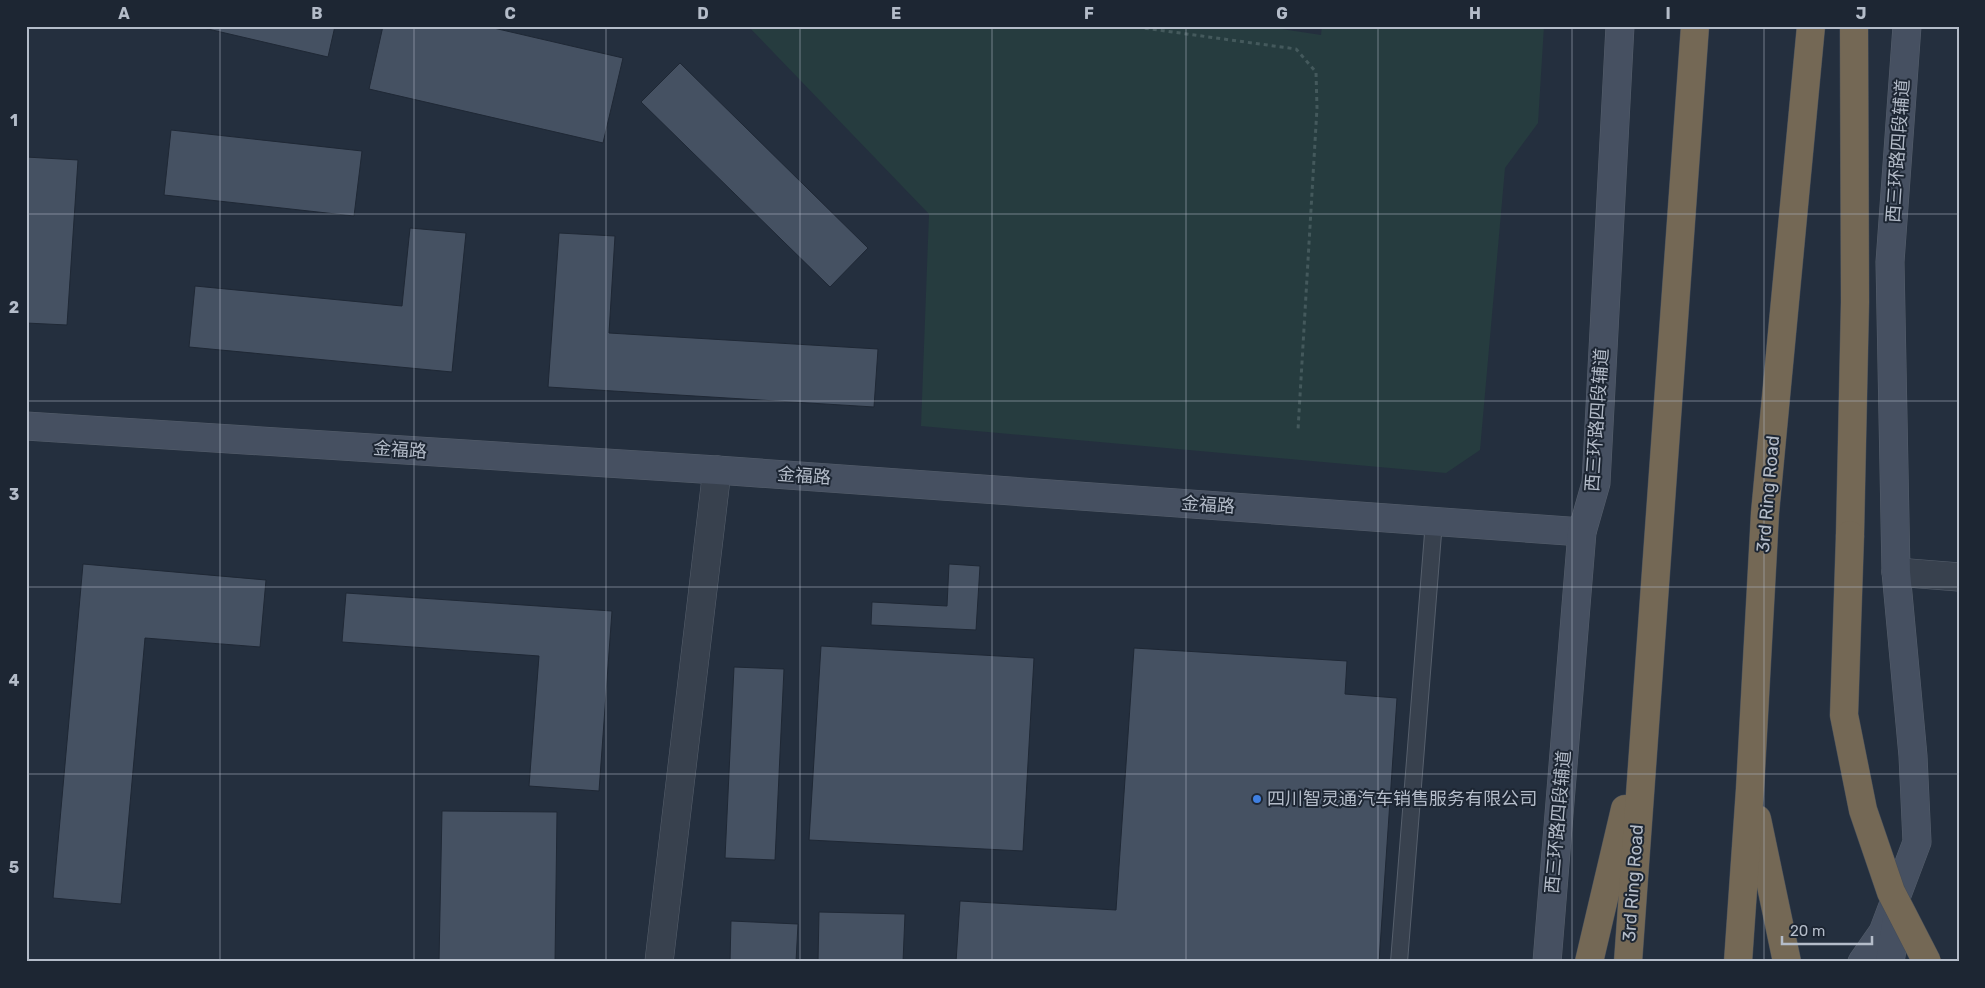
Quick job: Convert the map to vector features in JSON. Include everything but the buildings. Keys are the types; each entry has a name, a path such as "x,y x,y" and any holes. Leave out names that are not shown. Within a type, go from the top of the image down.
{"highway":[{"name":"3rd Ring Road","path":"1628,962 1695,26"},
{"name":"3rd Ring Road","path":"1738,962 1750,790 1765,513 1811,26"},
{"path":"1854,26 1855,302 1844,715 1864,810 1891,892 1927,962"},
{"path":"1589,962 1643,734"},
{"path":"1750,790 1787,962"}],"main road":[{"name":"西三环路四段辅道","path":"1547,962 1582,532 1596,484 1620,26"},
{"name":"西三环路四段辅道","path":"1862,962 1883,932 1917,842 1913,756 1896,572 1890,262 1907,26"},
{"name":"金福路","path":"26,426 716,470 1582,532"},
{"name":"西三环路四段辅道","path":"1890,962 1906,873"}],"street":[{"path":"660,962 716,470"},
{"path":"1896,572 1959,577"}],"lane":[{"path":"1399,962 1434,521"}],"path":[{"path":"1129,26 1296,49 1316,72 1317,108 1298,430"}],"green space":[{"path":"748,26 1262,26 1321,35 1322,26 1544,26 1538,123 1505,168 1480,450 1446,473 921,426 929,214"}],"place":[{"name":"四川智灵通汽车销售服务有限公司","path":"1257,799"}]}
